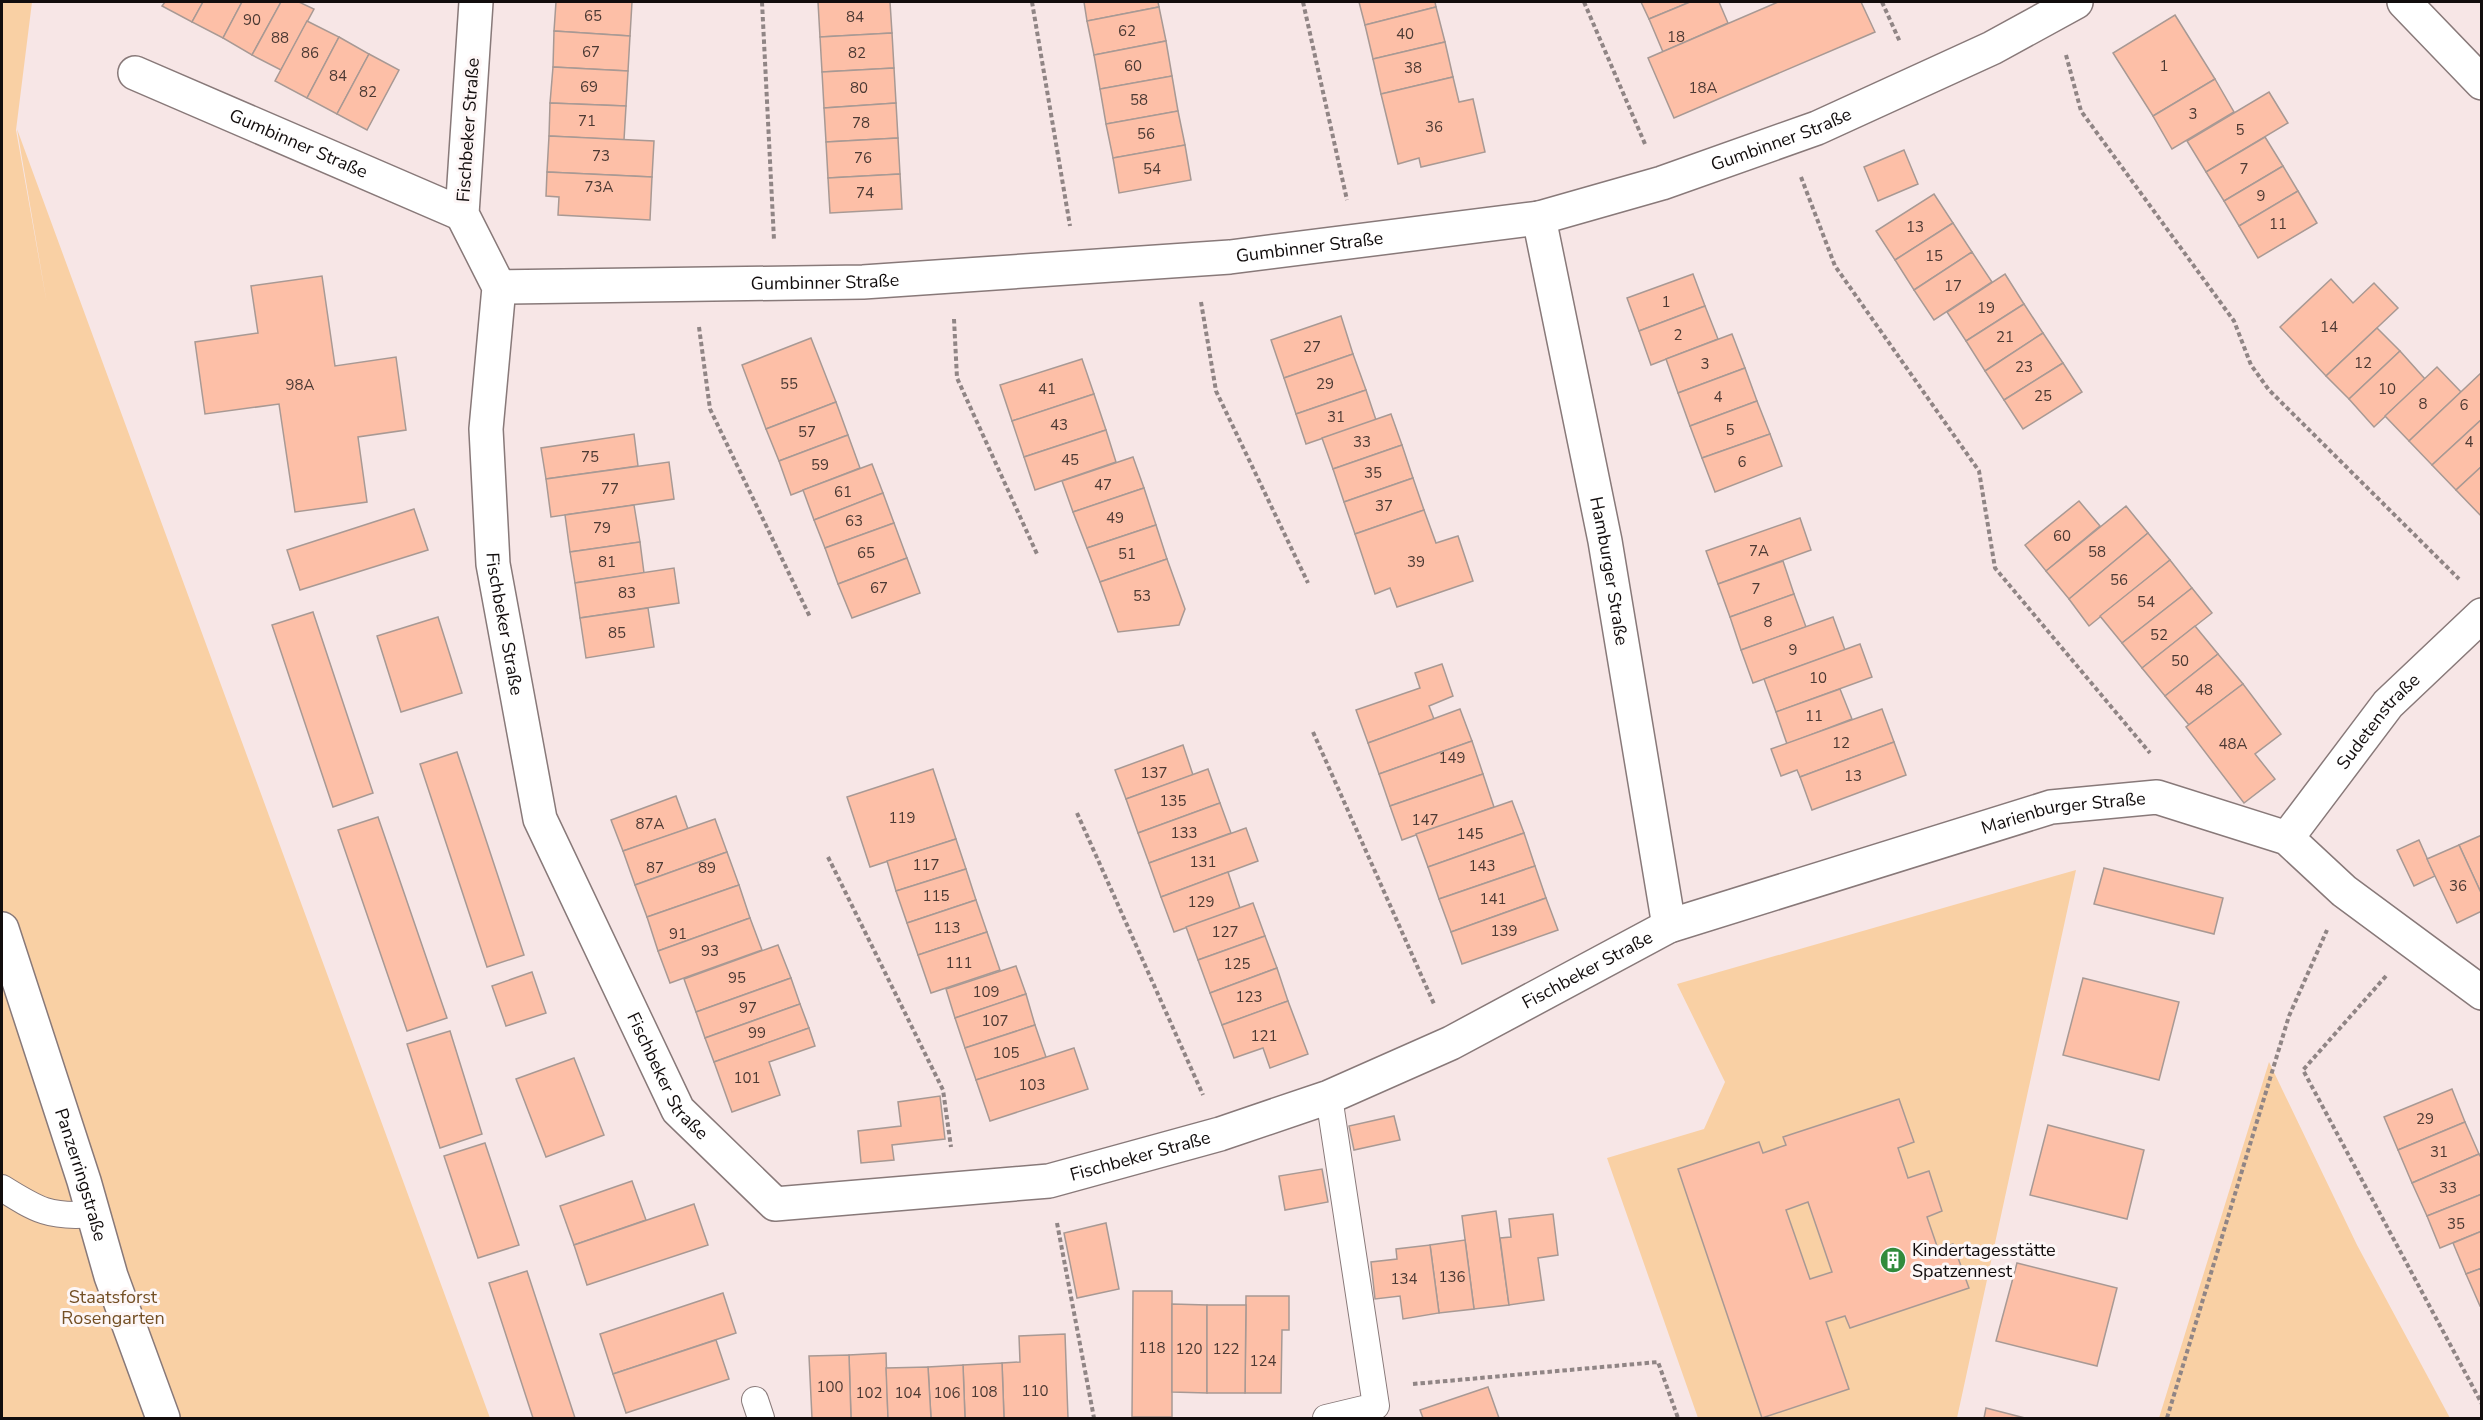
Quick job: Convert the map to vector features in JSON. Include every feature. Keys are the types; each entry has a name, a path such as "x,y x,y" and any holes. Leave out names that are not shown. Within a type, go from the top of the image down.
{"street":[{"name":"Fischbeker Straße","path":"476,2 462,214 499,287 486,429 493,564 540,819 678,1110 774,1204 1049,1181 1221,1134 1329,1097 1451,1043 1669,926"},
{"path":"2404,2 2481,83"},
{"name":"Gumbinner Straße","path":"499,287 863,282 1194,259 1539,218 1662,183 1817,128 1992,48 2065,7"},
{"name":"Gumbinner Straße","path":"135,73 462,214"},
{"name":"Hamburger Straße","path":"1539,218 1605,541 1669,926"},
{"name":"Sudetenstraße","path":"2287,838 2388,704 2481,615"},
{"name":"Marienburger Straße","path":"1669,926 2051,807 2157,797 2287,838 2344,891 2481,993"},
{"name":"Panzerringstraße","path":"2,929 111,1276 163,1419"}],"lane":[{"path":"1326,1419 1376,1406 1329,1097"},
{"path":"2,1188 44,1212 68,1216 93,1214"}],"path":[{"path":"762,2 776,283"},
{"path":"1032,2 1077,267"},
{"path":"1303,2 1356,241"},
{"path":"1584,2 1662,183"},
{"path":"2065,7 2081,111 2234,321 2251,365 2269,390 2464,585"},
{"path":"1786,140 1835,266 1979,471 1995,568 2156,760 2157,797"},
{"path":"1194,259 1216,392 1308,583"},
{"path":"951,276 957,378 1037,554"},
{"path":"694,285 710,409 810,617"},
{"path":"1313,732 1451,1043"},
{"path":"1077,813 1221,1134"},
{"path":"828,857 943,1090 957,1189"},
{"path":"2167,1419 2289,1016 2344,891"},
{"path":"2414,944 2303,1070 2481,1404"},
{"path":"1049,1181 1094,1419"},
{"path":"1373,1387 1658,1362 1678,1419"}],"green space":[{"name":"Staatsforst Rosengarten","path":"2,2 32,2 16,130 47,304 17,129 490,1418 2,1418"},
{"path":"2076,870 1957,1418 1698,1418 1607,1158 1704,1129 1725,1082 1677,984"},
{"path":"2269,1062 2357,1245 2450,1418 2159,1418"}],"building":[{"path":"165,2 203,2 192,22 162,6"},
{"path":"203,2 242,2 223,38 192,22"},
{"path":"242,2 281,2 252,55 223,38"},
{"path":"281,2 299,2 314,9 281,70 252,55"},
{"path":"556,2 632,2 630,36 554,31"},
{"path":"818,2 890,2 892,33 820,37"},
{"path":"1084,2 1158,2 1159,7 1087,21"},
{"path":"1359,2 1435,2 1436,7 1365,25"},
{"path":"1641,2 1690,2 1649,19"},
{"path":"1690,2 1719,2 1728,23 1663,52 1649,19"},
{"path":"1778,2 1861,2 1875,32 1674,118 1648,58"},
{"path":"1159,7 1166,41 1094,55 1087,21"},
{"path":"1436,7 1445,42 1373,59 1365,25"},
{"path":"2175,15 2215,79 2153,116 2113,53"},
{"path":"307,21 339,37 307,98 275,81"},
{"path":"554,31 630,36 628,71 553,67"},
{"path":"892,33 894,68 822,72 820,37"},
{"path":"339,37 369,54 337,114 307,98"},
{"path":"1166,41 1172,76 1100,89 1094,55"},
{"path":"1445,42 1453,77 1381,94 1373,59"},
{"path":"369,54 399,70 367,130 337,114"},
{"path":"553,67 628,71 626,106 550,103"},
{"path":"894,68 896,103 824,108 822,72"},
{"path":"1172,76 1178,111 1106,124 1100,89"},
{"path":"1453,77 1459,102 1473,99 1485,152 1421,167 1419,158 1398,164 1381,94"},
{"path":"2215,79 2234,112 2172,149 2153,116"},
{"path":"2269,92 2288,123 2206,172 2187,141"},
{"path":"550,103 626,106 624,140 549,136"},
{"path":"896,103 898,138 826,142 824,108"},
{"path":"1178,111 1185,145 1113,158 1106,124"},
{"path":"549,136 654,141 652,177 547,172"},
{"path":"2265,137 2283,166 2224,201 2206,172"},
{"path":"898,138 900,174 828,178 826,142"},
{"path":"1185,145 1191,180 1119,193 1113,158"},
{"path":"1904,150 1918,184 1878,201 1864,167"},
{"path":"2283,166 2298,191 2239,226 2224,201"},
{"path":"547,172 652,177 650,220 558,215 559,197 546,196"},
{"path":"900,174 902,209 830,213 828,178"},
{"path":"2298,191 2317,223 2258,258 2239,226"},
{"path":"1934,194 1953,223 1895,260 1876,231"},
{"path":"1953,223 1972,252 1914,290 1895,260"},
{"path":"1972,252 1992,282 1934,320 1914,290"},
{"path":"1693,274 1705,306 1639,331 1627,298"},
{"path":"2005,274 2024,304 1966,341 1947,312"},
{"path":"322,276 335,366 396,357 406,430 358,437 367,502 295,512 279,404 205,414 195,342 258,333 251,286"},
{"path":"2331,279 2353,303 2374,283 2398,308 2326,376 2280,327"},
{"path":"2024,304 2043,333 1985,371 1966,341"},
{"path":"1705,306 1718,339 1651,365 1639,331"},
{"path":"1341,316 1353,354 1284,378 1271,340"},
{"path":"2377,328 2400,351 2349,399 2326,376"},
{"path":"2043,333 2063,363 2004,400 1985,371"},
{"path":"1732,334 1745,368 1678,393 1666,359"},
{"path":"811,338 836,402 766,429 742,365"},
{"path":"2400,351 2425,379 2374,427 2349,399"},
{"path":"1353,354 1366,390 1296,414 1284,378"},
{"path":"1082,359 1094,394 1012,421 1000,385"},
{"path":"2063,363 2082,392 2023,429 2004,400"},
{"path":"2437,367 2461,392 2409,441 2385,416"},
{"path":"1745,368 1757,401 1690,426 1678,393"},
{"path":"2482,372 2482,419 2432,465 2409,441"},
{"path":"1366,390 1376,420 1306,444 1296,414"},
{"path":"1094,394 1106,430 1024,457 1012,421"},
{"path":"1757,401 1770,434 1702,458 1690,426"},
{"path":"836,402 848,435 779,461 766,429"},
{"path":"1391,414 1402,445 1333,469 1322,438"},
{"path":"2482,419 2482,466 2456,490 2432,465"},
{"path":"1106,430 1116,462 1035,490 1024,457"},
{"path":"634,434 638,466 546,479 541,448"},
{"path":"1770,434 1782,466 1715,492 1702,458"},
{"path":"848,435 860,468 791,495 779,461"},
{"path":"1402,445 1413,478 1344,502 1333,469"},
{"path":"1133,457 1144,488 1073,512 1062,481"},
{"path":"669,462 674,499 551,517 546,479"},
{"path":"872,464 883,493 814,520 803,490"},
{"path":"2482,466 2482,517 2456,490"},
{"path":"1413,478 1424,510 1355,534 1344,502"},
{"path":"1144,488 1156,525 1087,548 1073,512"},
{"path":"883,493 894,523 825,548 814,520"},
{"path":"2079,501 2100,526 2046,571 2025,545"},
{"path":"634,505 640,542 570,552 565,515"},
{"path":"2126,506 2148,533 2069,599 2046,571"},
{"path":"414,509 428,550 300,590 287,550"},
{"path":"1424,510 1436,543 1458,536 1473,581 1397,607 1390,588 1375,594 1355,534"},
{"path":"1800,518 1811,550 1718,584 1706,551"},
{"path":"894,523 907,558 838,584 825,548"},
{"path":"1156,525 1167,559 1100,582 1087,548"},
{"path":"2148,533 2170,560 2089,626 2069,599"},
{"path":"640,542 644,573 575,583 570,552"},
{"path":"907,558 920,593 852,618 838,584"},
{"path":"1167,559 1185,609 1179,625 1118,632 1100,582"},
{"path":"2170,560 2192,588 2122,643 2100,616"},
{"path":"1783,561 1794,594 1730,617 1718,584"},
{"path":"674,568 679,603 580,618 575,583"},
{"path":"2192,588 2212,613 2142,668 2122,643"},
{"path":"1794,594 1806,627 1741,650 1730,617"},
{"path":"648,608 654,647 586,658 580,618"},
{"path":"313,612 373,793 333,807 272,625"},
{"path":"438,617 462,693 401,712 377,636"},
{"path":"1833,617 1845,650 1753,683 1741,650"},
{"path":"2195,626 2218,654 2165,696 2142,668"},
{"path":"1860,644 1872,677 1776,712 1764,679"},
{"path":"2218,654 2243,684 2189,725 2165,696"},
{"path":"1442,664 1453,696 1429,706 1434,719 1368,743 1356,710 1420,688 1415,673"},
{"path":"2243,684 2281,734 2255,754 2275,779 2244,803 2186,727"},
{"path":"1840,689 1852,719 1787,744 1776,712"},
{"path":"1460,709 1472,741 1379,774 1368,743"},
{"path":"1882,709 1894,742 1800,777 1797,770 1781,776 1771,749"},
{"path":"1472,741 1483,774 1390,806 1379,774"},
{"path":"1894,742 1906,775 1812,810 1800,777"},
{"path":"1183,745 1193,775 1126,799 1115,770"},
{"path":"457,752 524,955 487,967 420,764"},
{"path":"933,769 956,839 870,867 847,797"},
{"path":"1208,769 1220,803 1138,833 1126,799"},
{"path":"1483,774 1494,807 1402,840 1390,806"},
{"path":"676,796 688,829 623,851 611,820"},
{"path":"1512,801 1524,833 1428,867 1416,834"},
{"path":"1220,803 1231,833 1149,863 1138,833"},
{"path":"378,817 447,1018 407,1031 338,830"},
{"path":"715,819 727,852 635,885 623,851"},
{"path":"1246,828 1258,861 1161,897 1149,863"},
{"path":"1524,833 1535,866 1439,899 1428,867"},
{"path":"2482,835 2482,895 2459,845"},
{"path":"956,839 966,869 896,891 887,861"},
{"path":"2419,840 2435,876 2414,886 2397,850"},
{"path":"2459,845 2482,895 2482,911 2457,923 2427,859"},
{"path":"727,852 739,885 647,917 635,885"},
{"path":"1535,866 1546,898 1451,932 1439,899"},
{"path":"2104,868 2223,898 2214,934 2094,904"},
{"path":"966,869 976,900 907,923 896,891"},
{"path":"1228,872 1240,908 1174,932 1161,897"},
{"path":"739,885 750,918 658,951 647,917"},
{"path":"1546,898 1558,930 1462,964 1451,932"},
{"path":"976,900 987,932 918,955 907,923"},
{"path":"1253,903 1265,936 1198,960 1186,927"},
{"path":"750,918 762,950 670,983 658,951"},
{"path":"987,932 1000,970 931,993 918,955"},
{"path":"1265,936 1277,968 1210,993 1198,960"},
{"path":"778,945 791,978 696,1012 684,979"},
{"path":"1016,966 1026,994 955,1018 946,989"},
{"path":"1277,968 1288,1001 1222,1025 1210,993"},
{"path":"532,972 546,1013 506,1026 492,986"},
{"path":"791,978 800,1004 705,1038 696,1012"},
{"path":"2083,978 2179,1002 2159,1080 2063,1055"},
{"path":"1026,994 1035,1025 965,1048 955,1018"},
{"path":"1288,1001 1308,1054 1270,1068 1263,1048 1234,1058 1222,1025"},
{"path":"800,1004 809,1028 714,1062 705,1038"},
{"path":"1035,1025 1046,1057 976,1080 965,1048"},
{"path":"809,1028 815,1046 769,1062 780,1095 732,1112 714,1062"},
{"path":"450,1031 482,1134 440,1148 407,1044"},
{"path":"1074,1048 1088,1089 990,1121 976,1080"},
{"path":"574,1058 604,1135 546,1157 516,1079"},
{"path":"2452,1089 2465,1122 2398,1150 2384,1117"},
{"path":"940,1096 945,1139 892,1145 894,1160 861,1163 858,1131 901,1126 898,1102"},
{"name":"Kindertagesstätte Spatzennest","path":"1899,1099 1914,1142 1898,1148 1908,1178 1929,1171 1942,1211 1927,1217 1938,1249 1953,1244 1969,1288 1850,1328 1845,1316 1826,1322 1849,1389 1762,1418 1678,1169 1759,1142 1763,1153 1786,1145 1783,1137","holes":["1808,1202 1832,1272 1810,1279 1786,1210"]},
{"path":"1394,1116 1400,1140 1354,1150 1349,1126"},
{"path":"2465,1122 2479,1154 2412,1183 2398,1150"},
{"path":"2048,1125 2144,1150 2127,1219 2030,1195"},
{"path":"485,1143 519,1245 478,1258 444,1156"},
{"path":"2479,1154 2482,1159 2482,1194 2427,1216 2412,1183"},
{"path":"1322,1169 1328,1202 1285,1210 1279,1176"},
{"path":"632,1181 646,1220 574,1245 560,1206"},
{"path":"2482,1194 2482,1231 2440,1248 2427,1216"},
{"path":"694,1204 708,1245 587,1285 574,1245"},
{"path":"1496,1211 1509,1305 1474,1309 1462,1216"},
{"path":"1553,1214 1558,1255 1538,1258 1544,1300 1509,1305 1500,1238 1511,1237 1509,1219"},
{"path":"1106,1223 1119,1289 1077,1298 1064,1233"},
{"path":"2482,1231 2482,1268 2466,1274 2453,1243"},
{"path":"1465,1240 1474,1309 1439,1313 1430,1245"},
{"path":"1430,1245 1439,1313 1403,1319 1400,1296 1375,1299 1371,1262 1397,1259 1396,1249"},
{"path":"2017,1263 2117,1288 2097,1366 1996,1341"},
{"path":"2482,1268 2482,1305 2480,1306 2466,1274"},
{"path":"527,1271 575,1418 533,1418 489,1283"},
{"path":"1133,1291 1172,1291 1172,1417 1132,1417"},
{"path":"723,1293 736,1333 613,1374 600,1334"},
{"path":"1246,1296 1289,1296 1289,1330 1282,1330 1281,1393 1245,1393"},
{"path":"1172,1304 1207,1305 1207,1393 1172,1392"},
{"path":"1207,1305 1246,1305 1245,1393 1207,1393"},
{"path":"1065,1334 1068,1418 1004,1418 1002,1363 1020,1362 1019,1336"},
{"path":"716,1340 729,1379 626,1413 613,1374"},
{"path":"886,1353 888,1418 851,1418 849,1355"},
{"path":"849,1355 851,1418 812,1418 809,1356"},
{"path":"1002,1363 1004,1418 965,1418 963,1365"},
{"path":"963,1365 965,1418 931,1418 928,1367"},
{"path":"928,1367 931,1418 888,1418 886,1368"},
{"path":"1488,1387 1499,1418 1423,1418 1420,1410"},
{"path":"1986,1408 2025,1418 1984,1418"}],"place":[{"name":"Kindertagesstätte Spatzennest","path":"1893,1260"}]}
